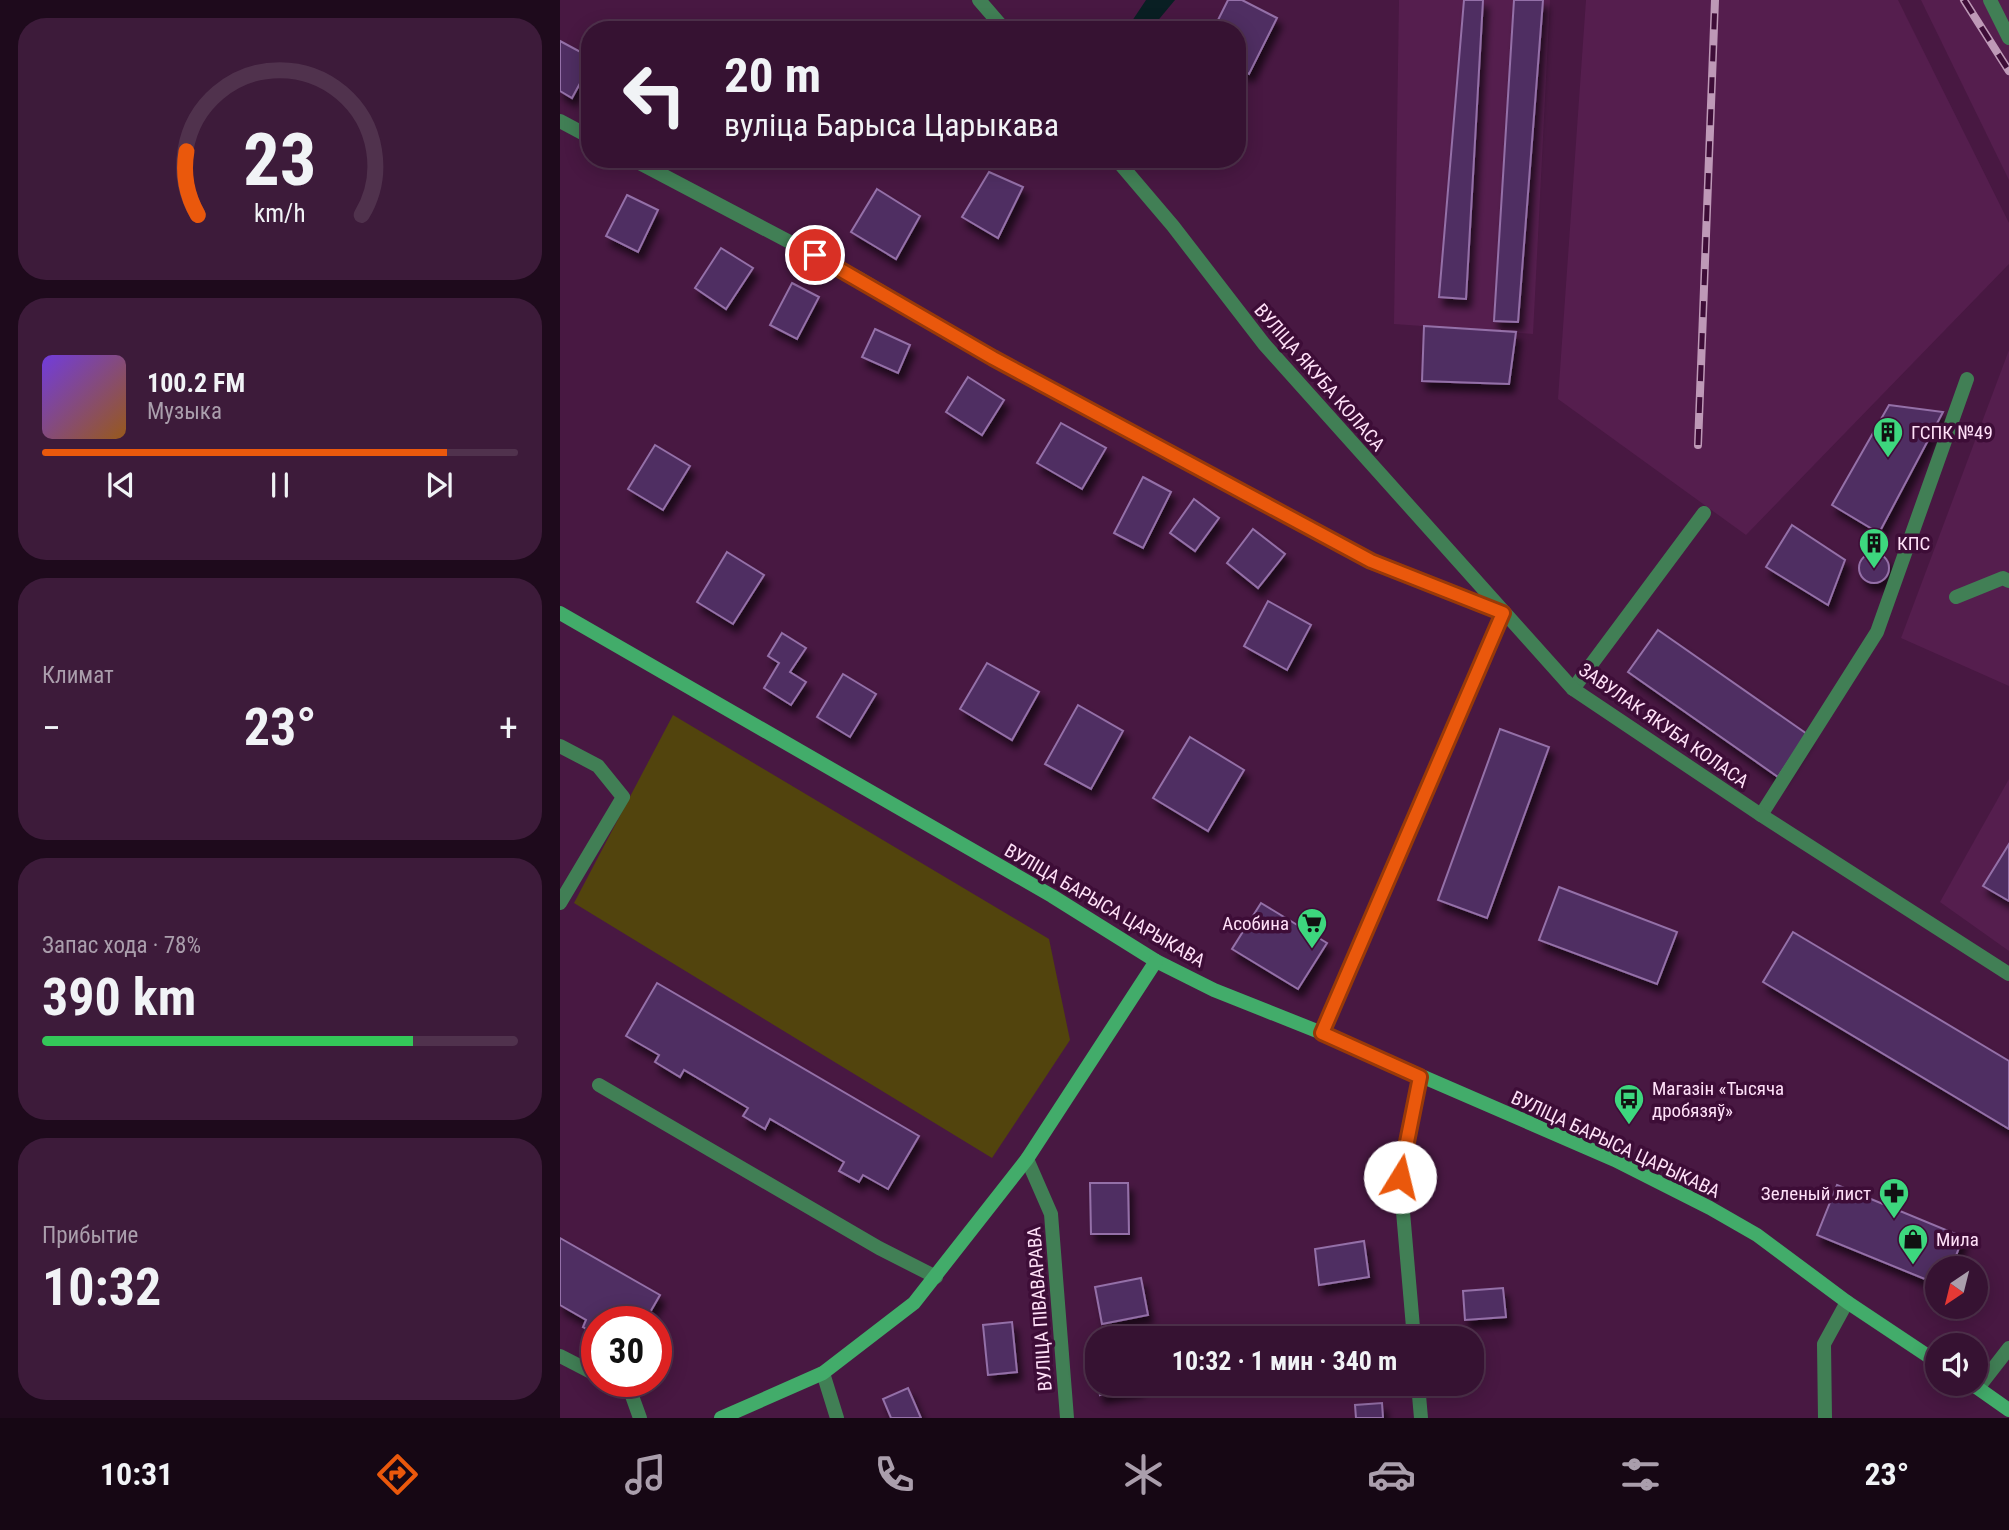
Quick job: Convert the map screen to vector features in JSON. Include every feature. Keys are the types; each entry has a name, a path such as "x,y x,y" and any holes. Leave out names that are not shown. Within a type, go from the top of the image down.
{"main road":[{"name":"ВУЛІЦА БАРЫСА ЦАРЫКАВА","path":"560,613 1040,889 1156,961 1214,990 1322,1033 1615,1160 1710,1208 1757,1235 1847,1302 1925,1354"},
{"path":"721,1418 823,1373 904,1312 936,1277 1027,1159 1156,961"},
{"path":"1988,1395 2009,1410"}],"street":[{"path":"979,0 997,21"},
{"path":"1990,0 2009,38"},
{"path":"560,121 581,132"},
{"name":"ЗАВУЛАК ЯКУБА КОЛАСА","path":"649,168 860,279 993,358 1371,561 1503,613 1573,689 1761,816 2009,974"},
{"name":"ВУЛІЦА ЯКУБА КОЛАСА","path":"1124,168 1173,226 1264,344 1503,613"},
{"path":"1761,816 1877,632 1967,379"},
{"path":"1573,689 1704,513"},
{"path":"1956,597 2003,578 2009,581"},
{"path":"1322,1033 1503,613"},
{"path":"560,746 598,766 623,797 560,903"},
{"path":"1413,1326 1400,1177 1420,1077"},
{"path":"599,1085 879,1248 936,1277"},
{"name":"ВУЛІЦА ПІВАВАРАВА","path":"1027,1159 1051,1214 1067,1418"},
{"path":"1825,1418 1824,1344 1847,1302"},
{"path":"1988,1371 2009,1348"},
{"path":"560,1356 581,1367"},
{"path":"823,1373 836,1418"},
{"path":"1419,1396 1421,1418"},
{"path":"632,1397 640,1418"}],"shaded area":[{"path":"1146,0 1175,0 1158,21 1132,21"},
{"path":"1399,0 1550,0 1533,334 1394,324"},
{"path":"1586,0 1898,0 2009,223 2009,264 1746,535 1558,399"},
{"path":"1921,0 2009,0 2009,180"},
{"path":"2009,350 2009,686 1901,638"},
{"path":"673,715 1049,939 1070,1040 992,1158 574,903"},
{"path":"2009,779 2009,951 1940,902"}],"building":[{"path":"1228,0 1242,0 1277,18 1249,74 1246,72 1246,21 1218,21"},
{"path":"1464,0 1483,0 1466,299 1439,297"},
{"path":"1514,0 1543,0 1518,322 1494,321"},
{"path":"560,41 581,52 581,82 572,98 560,91"},
{"path":"989,172 1023,187 998,238 962,217"},
{"path":"877,189 920,216 896,259 851,232"},
{"path":"627,195 658,210 638,252 606,236"},
{"path":"721,248 753,268 726,309 695,288"},
{"path":"792,283 819,297 797,339 770,325"},
{"path":"1424,326 1516,332 1509,384 1422,381"},
{"path":"875,329 910,345 898,373 862,357"},
{"path":"968,377 1004,400 982,435 946,412"},
{"name":"ГСПК №49","path":"1889,405 1943,412 1879,533 1832,505"},
{"path":"1061,423 1106,448 1082,489 1037,463"},
{"path":"655,445 690,466 663,510 628,489"},
{"path":"1143,477 1171,492 1143,548 1114,533"},
{"path":"1194,499 1219,518 1195,551 1170,533"},
{"path":"1792,525 1845,560 1828,605 1766,567"},
{"path":"1253,529 1285,554 1258,588 1227,563"},
{"path":"727,552 764,575 733,624 697,602"},
{"name":"КПС","path":"1874,553 1884,558 1889,568 1884,578 1874,583 1864,578 1859,568 1864,558"},
{"path":"1268,601 1311,625 1287,670 1244,646"},
{"path":"1658,630 1807,734 1778,777 1628,672"},
{"path":"782,633 806,648 790,672 806,682 791,705 764,688 779,663 768,656"},
{"path":"987,663 1039,692 1012,740 960,709"},
{"path":"843,674 876,694 850,737 817,717"},
{"path":"1078,705 1123,731 1091,789 1045,764"},
{"path":"1500,729 1549,747 1487,918 1438,900"},
{"path":"1190,737 1244,770 1208,831 1153,798"},
{"path":"2009,844 2009,901 1983,886"},
{"path":"1559,887 1677,932 1657,984 1539,940"},
{"path":"1261,903 1327,943 1298,989 1232,949"},
{"path":"1793,932 2009,1061 2009,1129 1763,982"},
{"path":"657,983 919,1136 888,1189 863,1175 859,1182 839,1171 844,1162 770,1119 765,1129 743,1116 748,1108 684,1070 680,1077 655,1062 659,1055 626,1036"},
{"path":"1090,1183 1128,1183 1129,1234 1091,1234"},
{"path":"1837,1185 1963,1237 1956,1256 1925,1256 1925,1279 1817,1235"},
{"path":"560,1238 660,1295 654,1306 581,1306 581,1317 560,1305"},
{"path":"1364,1241 1369,1277 1319,1285 1315,1249"},
{"path":"1141,1278 1148,1315 1102,1324 1095,1287"},
{"path":"1503,1288 1506,1317 1465,1320 1463,1291"},
{"path":"1012,1322 1017,1372 988,1375 983,1325"},
{"path":"908,1388 921,1418 891,1418 883,1399"},
{"path":"1382,1403 1383,1418 1356,1418 1355,1405"}],"railway":[{"path":"1698,445 1715,0"},
{"path":"1964,0 2009,71"}],"place":[{"name":"ГСПК №49","path":"1888,459"},
{"name":"КПС","path":"1874,570"},
{"name":"Асобина","path":"1312,950"},
{"name":"Магазін «Тысяча дробязяў»","path":"1629,1126"},
{"name":"Зеленый лист","path":"1894,1220"},
{"name":"Мила","path":"1913,1266"}],"route":[{"path":"815,255 993,358 1371,561 1503,613 1322,1033 1420,1077 1411,1109 1400,1177"}]}
